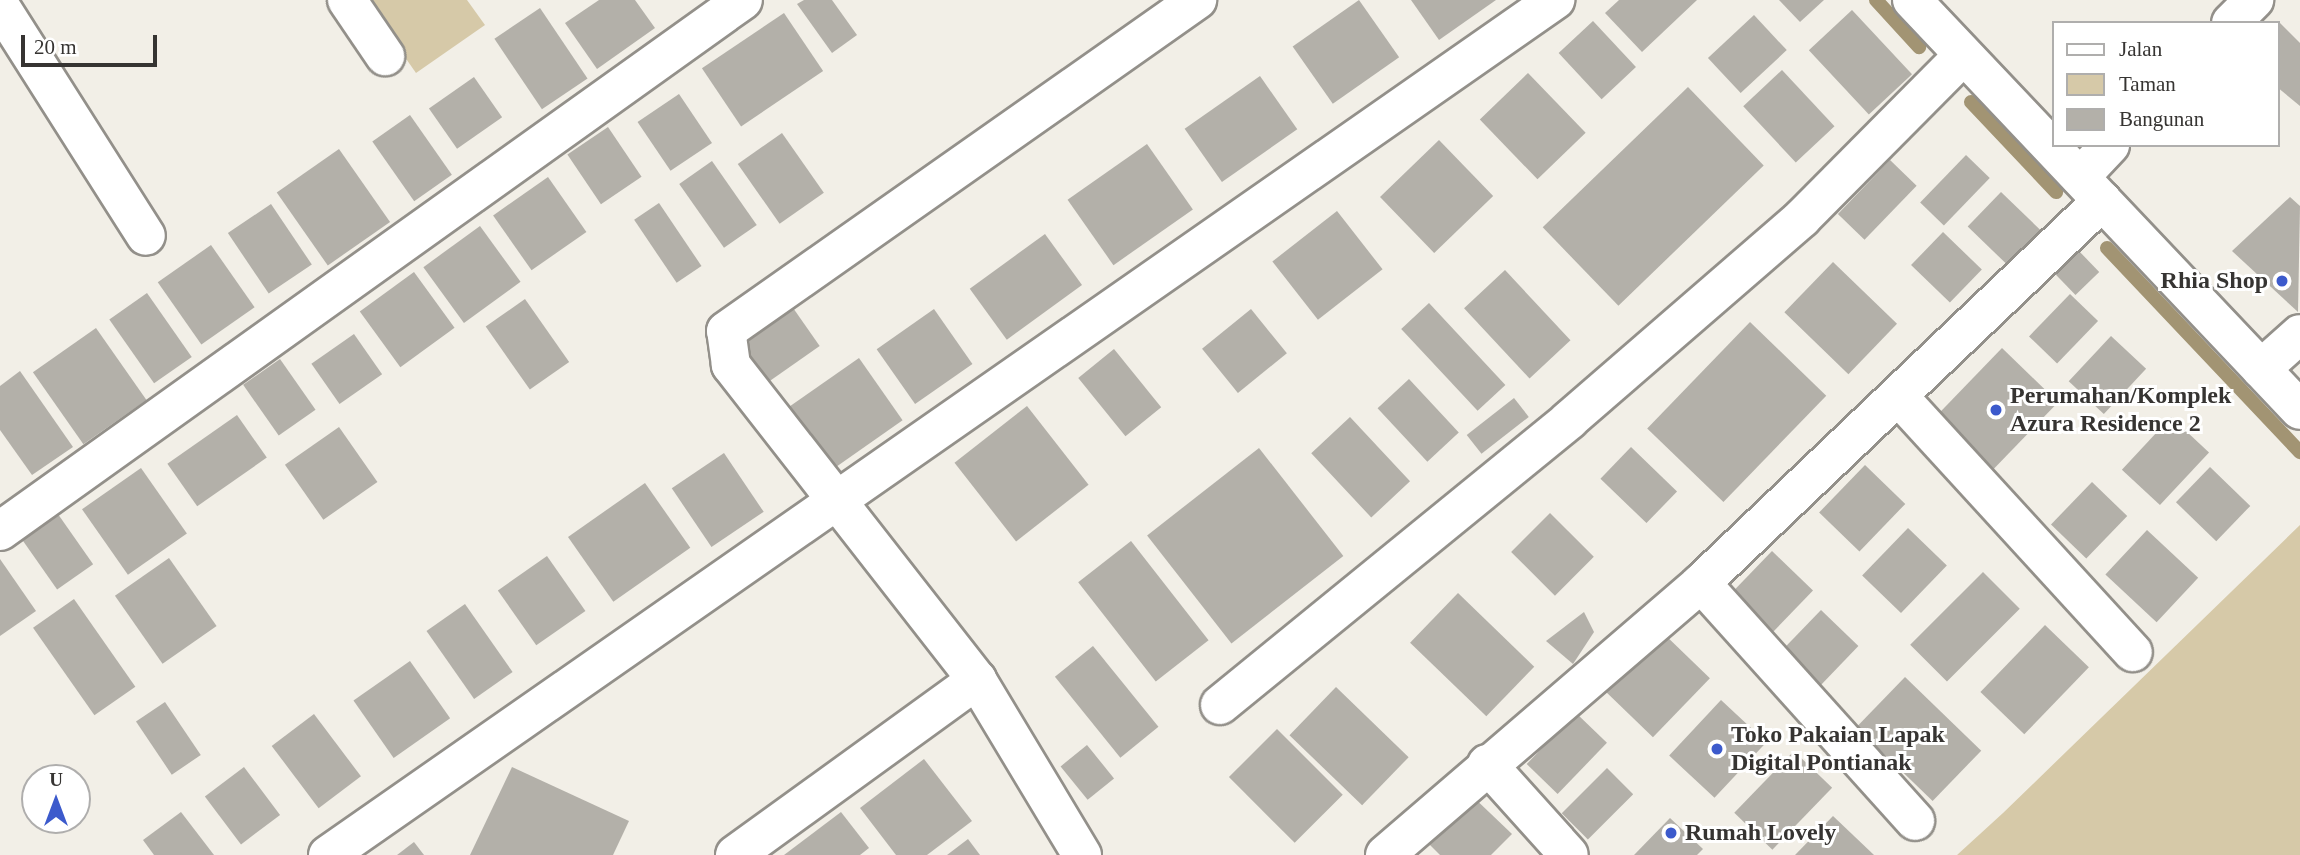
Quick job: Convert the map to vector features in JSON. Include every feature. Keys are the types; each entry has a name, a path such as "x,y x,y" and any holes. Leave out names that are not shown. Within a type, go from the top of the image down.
{"street":[{"path":"346,0 385,56"},
{"path":"0,531 743,0"},
{"path":"1082,855 977,680 731,365 726,331 1197,0"},
{"path":"328,855 1555,0"},
{"path":"1912,0 2300,410"},
{"path":"2233,21 2254,0"},
{"path":"0,5 146,236"},
{"path":"1220,705 1569,421 1802,218 1963,56"},
{"path":"1385,855 1487,764 1701,583 1899,397 2091,189 2109,147"},
{"path":"2261,369 2300,334"},
{"path":"1899,397 2133,652"},
{"path":"1701,583 1915,821"},
{"path":"735,855 977,680"},
{"path":"1487,764 1569,855"}],"green space":[{"path":"365,0 467,0 485,25 416,73"},
{"path":"2300,525 2300,855 1957,855 2003,813"}],"building":[{"path":"599,0 635,0 655,28 597,69 565,23"},
{"path":"804,0 832,0 857,35 832,53 797,4"},
{"path":"1359,0 1399,57 1333,104 1293,46"},
{"path":"1411,0 1496,0 1439,40"},
{"path":"1619,0 1697,0 1642,52 1605,13"},
{"path":"1779,0 1824,0 1800,22"},
{"path":"540,8 588,78 542,109 494,39"},
{"path":"1852,10 1912,74 1869,115 1809,50"},
{"path":"784,13 823,71 741,126 702,68"},
{"path":"1754,15 1787,50 1741,93 1708,58"},
{"path":"1593,21 1636,67 1602,99 1559,53"},
{"path":"2280,23 2300,43 2300,106 2279,89"},
{"path":"1782,70 1835,126 1796,162 1743,106"},
{"path":"1528,73 1586,133 1537,179 1480,120"},
{"path":"1260,76 1297,129 1222,182 1185,129"},
{"path":"474,77 502,117 457,149 429,109"},
{"path":"1688,87 1764,165 1618,306 1543,227"},
{"path":"679,94 712,143 671,171 638,122"},
{"path":"410,115 452,175 414,201 372,141"},
{"path":"608,127 642,177 601,204 567,154"},
{"path":"782,133 824,193 780,224 738,164"},
{"path":"1439,140 1493,196 1434,253 1380,197"},
{"path":"1147,144 1193,210 1113,265 1068,200"},
{"path":"339,149 390,222 328,265 277,193"},
{"path":"1966,155 1990,178 1944,225 1920,202"},
{"path":"1890,160 1917,186 1865,240 1838,214"},
{"path":"712,161 757,225 724,248 679,184"},
{"path":"548,177 586,232 532,270 493,215"},
{"path":"2001,192 2046,235 2012,270 1968,227"},
{"name":"Rhia Shop","path":"2290,197 2300,206 2298,312 2232,251"},
{"path":"659,203 701,266 677,283 634,220"},
{"path":"271,204 312,265 269,294 228,233"},
{"path":"1337,211 1383,269 1318,320 1272,261"},
{"path":"480,226 521,282 464,323 423,267"},
{"path":"1943,232 1982,270 1950,303 1911,265"},
{"path":"1045,234 1082,285 1007,340 970,289"},
{"path":"211,245 255,307 201,345 158,282"},
{"path":"2077,249 2099,272 2075,295 2053,272"},
{"path":"1833,262 1897,324 1848,374 1784,312"},
{"path":"1505,270 1570,340 1530,378 1464,308"},
{"path":"414,272 455,328 400,367 360,311"},
{"path":"147,293 192,357 154,383 109,319"},
{"path":"2070,294 2098,321 2057,364 2029,336"},
{"path":"525,299 569,362 530,390 486,327"},
{"path":"1429,303 1505,385 1478,411 1401,329"},
{"path":"791,305 820,346 767,383 739,342"},
{"path":"934,309 972,364 915,404 877,349"},
{"path":"1251,309 1287,353 1238,393 1202,349"},
{"path":"1750,322 1826,396 1723,502 1647,428"},
{"path":"96,328 146,400 83,444 33,372"},
{"path":"354,334 382,374 340,404 311,364"},
{"path":"2111,336 2146,369 2104,414 2069,381"},
{"name":"Perumahan/Komplek Azura Residence 2","path":"2002,348 2058,402 1990,473 1934,418"},
{"path":"1114,349 1161,407 1125,436 1078,378"},
{"path":"859,358 903,420 829,472 785,410"},
{"path":"280,359 316,410 279,436 243,385"},
{"path":"20,371 73,447 32,475 0,430 0,386"},
{"path":"1409,379 1459,432 1427,462 1378,408"},
{"path":"1514,398 1529,417 1481,454 1467,435"},
{"path":"1027,406 1089,485 1016,541 955,463"},
{"path":"237,415 267,458 197,506 167,464"},
{"path":"1350,417 1410,481 1371,518 1311,453"},
{"path":"2171,417 2209,452 2160,505 2122,470"},
{"path":"339,427 377,482 323,520 285,465"},
{"path":"1631,447 1677,491 1646,523 1600,479"},
{"path":"1259,448 1343,556 1231,643 1147,535"},
{"path":"724,453 764,512 711,547 672,488"},
{"path":"1865,465 1905,504 1859,551 1819,512"},
{"path":"2210,467 2250,506 2216,541 2176,502"},
{"path":"141,468 187,534 128,575 82,509"},
{"path":"2092,482 2127,516 2086,558 2051,524"},
{"path":"645,483 690,548 613,602 568,537"},
{"path":"53,507 93,564 57,590 17,532"},
{"path":"1550,513 1594,557 1555,596 1511,552"},
{"path":"1908,528 1947,566 1901,613 1862,575"},
{"path":"2147,530 2198,578 2157,622 2105,575"},
{"path":"1131,541 1209,640 1156,682 1078,582"},
{"path":"1772,551 1813,591 1772,633 1731,593"},
{"path":"547,556 585,611 536,645 498,590"},
{"path":"169,558 217,626 163,664 115,596"},
{"path":"0,559 36,611 0,636"},
{"path":"1983,572 2020,609 1947,682 1910,645"},
{"path":"1458,593 1534,667 1486,716 1410,643"},
{"path":"74,599 135,687 94,715 33,628"},
{"path":"465,604 513,672 474,699 426,631"},
{"path":"1821,610 1858,646 1813,693 1776,657"},
{"path":"1584,612 1594,632 1573,664 1546,641"},
{"path":"2045,625 2089,667 2024,734 1980,692"},
{"path":"1661,631 1710,678 1653,737 1604,690"},
{"path":"1093,646 1158,727 1120,758 1055,677"},
{"path":"410,661 450,718 394,758 353,701"},
{"path":"1905,677 1981,751 1933,801 1856,727"},
{"path":"1336,687 1409,757 1362,805 1289,735"},
{"name":"Toko Pakaian Lapak Digital Pontianak","path":"1721,700 1766,742 1715,798 1669,756"},
{"path":"165,702 201,755 172,775 136,722"},
{"path":"1576,713 1607,743 1558,794 1527,764"},
{"path":"314,714 361,776 319,808 272,746"},
{"path":"1277,729 1343,795 1295,843 1229,777"},
{"path":"1087,745 1114,778 1088,800 1061,766"},
{"path":"1794,751 1832,788 1772,850 1734,813"},
{"path":"924,759 972,821 927,855 896,855 860,808"},
{"path":"244,767 280,815 241,844 205,796"},
{"path":"512,767 629,821 613,855 470,855"},
{"path":"1607,768 1633,794 1588,839 1562,813"},
{"path":"1468,792 1512,834 1491,855 1440,855 1423,838"},
{"path":"181,812 214,855 154,855 143,840"},
{"path":"841,812 869,848 860,855 784,855"},
{"path":"1833,816 1874,855 1795,855"},
{"name":"Rumah Lovely","path":"1670,818 1703,849 1697,855 1634,855"},
{"path":"968,839 980,855 947,855"},
{"path":"414,842 424,855 397,855"}],"waterway":[{"path":"1876,0 1919,47"},
{"path":"1971,102 2056,192"},
{"path":"2107,248 2300,452"}],"place":[{"name":"Rhia Shop","path":"2282,281"},
{"name":"Perumahan/Komplek Azura Residence 2","path":"1996,410"},
{"name":"Toko Pakaian Lapak Digital Pontianak","path":"1717,749"},
{"name":"Rumah Lovely","path":"1671,833"}]}
